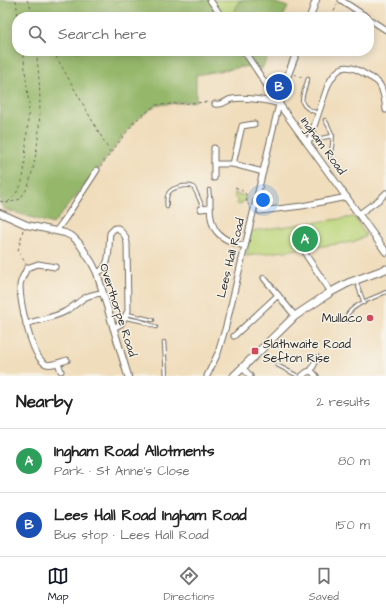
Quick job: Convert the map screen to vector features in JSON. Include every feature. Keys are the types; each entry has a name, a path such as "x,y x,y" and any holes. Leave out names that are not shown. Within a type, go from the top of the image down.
{"main road":[{"path":"234,376 295,316 331,292 356,280 386,269"}],"street":[{"path":"210,0 218,12"},
{"path":"312,12 316,0"},
{"path":"339,1 358,12"},
{"path":"374,22 386,30"},
{"name":"Ingham Road","path":"247,56 386,252"},
{"name":"Lees Hall Road","path":"207,376 218,353 283,88 295,56"},
{"path":"309,142 328,85 332,76 340,69 348,67 355,68 378,82 382,89 386,110"},
{"path":"215,104 223,104 233,99 261,100 280,104"},
{"path":"233,164 242,126 254,124"},
{"path":"214,148 214,178"},
{"path":"214,164 233,164 263,172"},
{"path":"56,231 97,170"},
{"path":"359,214 386,193"},
{"path":"260,211 302,206 347,197"},
{"path":"210,199 213,225 219,235 229,242 245,246"},
{"path":"202,209 210,208"},
{"name":"Overthorpe Road","path":"0,213 27,225 65,233 79,243 97,273 128,376"},
{"path":"97,273 105,266 108,259 110,233 115,228 118,228 125,236 127,243 127,316 122,324 114,328"},
{"path":"306,255 331,292"},
{"path":"55,267 38,264 27,268 20,284 22,305 26,324 38,358 46,364 51,365 67,360"},
{"path":"264,278 295,316"},
{"path":"26,324 66,312 83,298 93,294 102,293"},
{"path":"234,336 278,295"},
{"path":"302,376 311,371 317,358"},
{"path":"58,363 61,373"},
{"path":"243,368 250,376"},
{"path":"311,371 316,376"}],"lane":[{"path":"308,79 302,100 306,109 318,113"},
{"path":"325,120 332,131 333,136 330,156"},
{"path":"309,142 333,136"},
{"path":"167,207 166,200 170,191 173,189 190,186 194,188 202,209"},
{"path":"209,190 210,199"},
{"path":"356,280 364,303"},
{"path":"348,321 346,317 348,313 357,306 386,292"},
{"path":"127,316 153,320"},
{"path":"127,316 156,327"},
{"path":"164,342 166,376"},
{"path":"277,365 298,376"}],"path":[{"path":"16,0 17,12"},
{"path":"27,0 31,12"},
{"path":"334,12 339,1"},
{"path":"8,203 21,185 24,173 29,105 24,56"},
{"path":"0,202 8,203 20,199 29,185 39,137 39,73 37,56"},
{"path":"56,56 111,153"},
{"path":"289,72 308,79"},
{"path":"97,170 135,121 156,105 203,101 210,101 215,104"},
{"path":"235,187 246,194 248,205 254,207"},
{"path":"27,225 24,229 18,251 27,268"}],"green space":[{"path":"0,0 209,0 218,12 12,12 12,56 268,56 262,69 248,66 196,75 196,101 156,105 135,121 53,224 4,209 0,203"},
{"path":"209,0 240,0 234,12 218,12"},
{"path":"240,0 266,0 288,7 286,12 234,12"},
{"path":"234,191 237,195 243,195 245,197 245,202 243,201 240,205 237,204"},
{"path":"354,217 366,236 353,242 246,256 251,231"}],"place":[{"name":"Lees Hall Road Ingham Road","path":"279,87"},
{"name":"Ingham Road Allotments","path":"305,239"},
{"name":"Mullaco","path":"370,318"},
{"name":"Slathwaite Road Sefton Rise","path":"255,351"}]}
